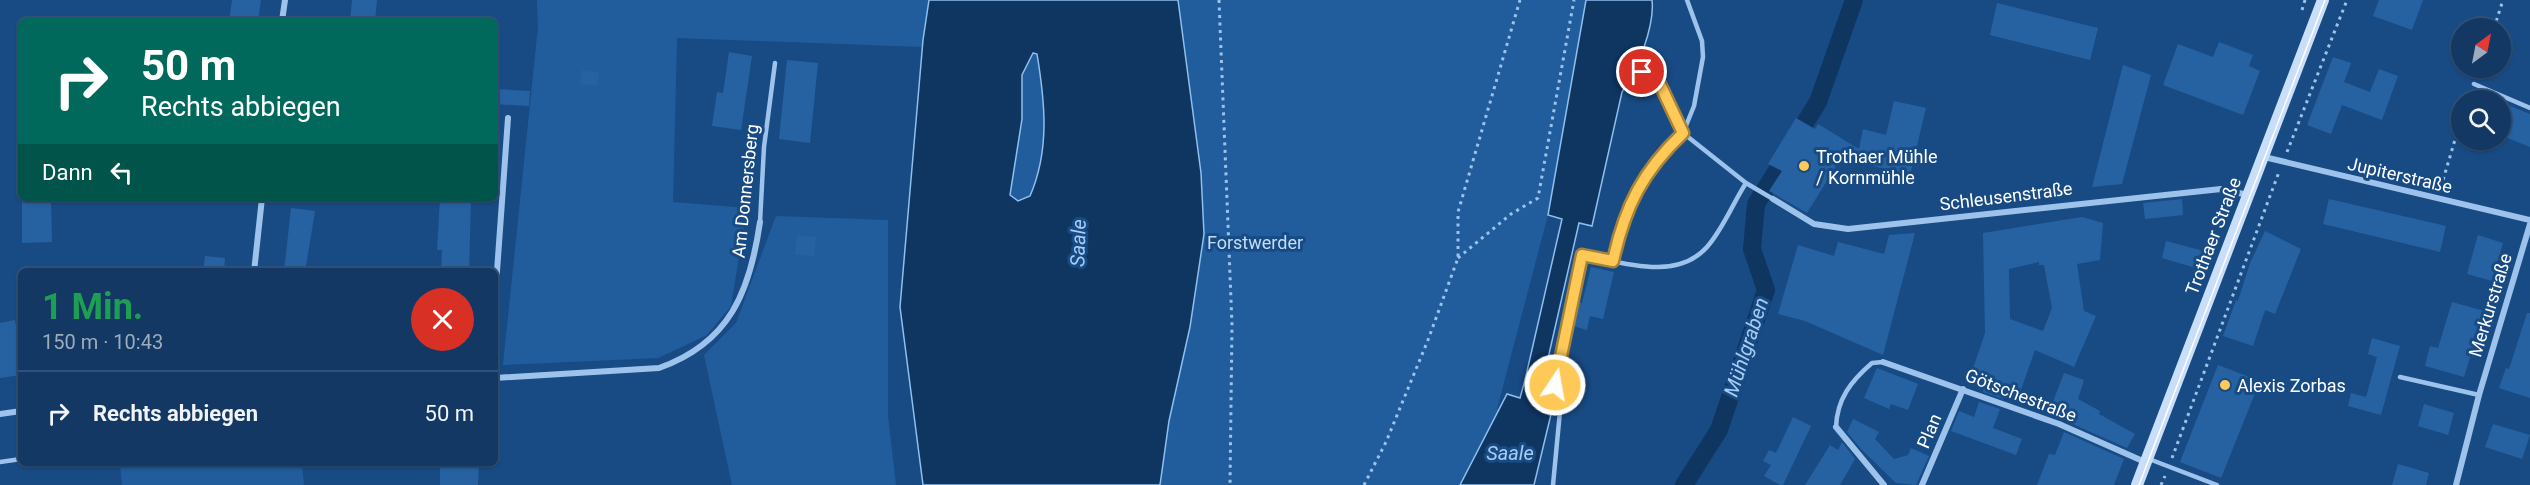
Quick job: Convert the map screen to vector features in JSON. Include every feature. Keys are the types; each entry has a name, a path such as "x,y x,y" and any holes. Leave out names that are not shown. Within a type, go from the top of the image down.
{"main road":[{"name":"Trothaer Straße","path":"2137,485 2264,157 2321,1"}],"street":[{"path":"282,18 285,0"},
{"path":"497,268 508,118"},
{"name":"Jupiterstraße","path":"2264,157 2530,222"},
{"name":"Schleusenstraße","path":"1773,199 1814,224 1848,229 2221,189 2248,196"},
{"path":"254,268 262,201"},
{"name":"Am Donnersberg","path":"498,378 659,368 683,360 707,342 729,320 745,291 760,222"},
{"name":"Merkurstraße","path":"2456,485 2479,395 2530,222"},
{"name":"Götschestraße","path":"1883,362 1963,388 2146,460"},
{"name":"Plan","path":"1922,485 1963,388"},
{"path":"0,414 18,411"},
{"path":"1836,427 1884,485"}],"lane":[{"path":"1613,261 1619,232 1635,192 1660,155 1683,133 1694,106 1703,57 1702,41 1687,0"},
{"name":"Am Donnersberg","path":"760,222 764,147 775,63"},
{"path":"1642,72 1657,78 1683,133 1746,183 1773,199"},
{"path":"2474,84 2530,108"},
{"path":"1555,385 1582,255 1657,267 1674,266 1690,260 1707,247 1746,183"},
{"path":"1836,427 1838,405 1852,383 1872,363 1883,362"},
{"path":"2400,377 2479,395"},
{"path":"1544,383 1555,385 1562,390 1553,485"},
{"path":"0,462 18,459"},
{"path":"2146,460 2169,466 2217,485"}],"path":[{"path":"1219,0 1232,325 1230,485"},
{"path":"1364,485 1386,442 1428,340 1458,258 1458,212 1520,0"},
{"path":"1458,258 1511,214 1538,198 1574,0"},
{"path":"2162,485 2283,162 2347,0"},
{"path":"2497,18 2503,0"},
{"path":"2437,199 2452,150"}],"green space":[{"path":"537,0 930,0 923,47 677,38 673,202 747,208 731,306 707,335 658,358 503,365 538,27"},
{"name":"Forstwerder","path":"1019,0 1589,0 1548,215 1497,409 1511,416 1471,485 1104,485 991,166"},
{"path":"776,216 888,220 888,416 896,485 732,485 704,355 736,323"},
{"path":"120,466 302,466 304,485 122,485"}],"water":[{"name":"Saale","path":"929,0 1178,0 1201,173 1204,234 1190,327 1169,421 1160,485 923,485 900,307 923,40","holes":["1033,53 1037,54 1044,108 1041,161 1030,196 1018,201 1010,195 1022,119 1022,75"]},
{"name":"Saale","path":"1586,0 1652,0 1651,22 1644,48 1622,92 1592,226 1579,223 1538,402 1553,406 1534,485 1460,485 1507,394 1520,398 1525,380 1562,219 1548,215"}],"building":[{"path":"232,0 261,0 258,18 229,18"},
{"path":"352,0 377,0 375,18 350,18"},
{"path":"2379,0 2423,0 2412,30 2373,16"},
{"path":"1997,3 2098,28 2090,60 1990,35"},
{"path":"2219,42 2253,55 2249,66 2260,71 2243,115 2163,85 2178,44 2213,57"},
{"path":"729,52 752,56 741,130 712,126 717,92 723,93"},
{"path":"2333,57 2351,63 2344,82 2370,92 2379,69 2398,76 2382,120 2342,105 2331,134 2307,125"},
{"path":"787,60 818,63 810,143 779,139"},
{"path":"2123,65 2151,75 2122,184 2092,187"},
{"path":"582,70 599,73 598,86 580,84"},
{"path":"498,89 530,91 529,106 498,104"},
{"path":"1894,101 1926,108 1910,175 1841,158 1807,213 1769,191 1782,171 1768,164 1796,118 1815,129 1818,124 1859,149 1863,129 1886,135"},
{"path":"2511,106 2530,114 2530,147 2511,139"},
{"path":"2182,199 2183,215 2145,219 2143,203"},
{"path":"2329,199 2446,226 2440,252 2323,224"},
{"path":"22,201 51,201 52,242 22,243"},
{"path":"440,201 471,201 469,268 441,268 442,250 437,250"},
{"path":"291,208 315,211 306,268 284,268"},
{"path":"2082,217 2103,223 2100,260 2077,264 2084,311 2096,316 2074,367 2035,350 2018,398 2005,393 2003,399 1983,392 1985,386 1969,380 1985,333 1983,233","holes":["2039,262 2039,265 2044,265 2052,308 2043,331 2010,319 2009,269"]},
{"path":"2265,231 2301,249 2275,314 2265,310 2253,346 2223,336 2236,300 2238,301 2250,263"},
{"path":"1915,233 1883,355 1805,321 1778,314 1798,245 1834,256 1838,242 1884,254 1889,235"},
{"path":"797,235 816,237 814,256 795,255"},
{"path":"2478,235 2503,243 2492,281 2467,274"},
{"path":"2166,241 2204,251 2199,269 2162,258"},
{"path":"205,256 225,258 224,268 204,268"},
{"path":"1591,267 1614,272 1603,319 1590,316 1587,330 1573,326 1578,302 1582,303"},
{"path":"2452,302 2484,311 2464,377 2425,366 2430,346 2438,348"},
{"path":"2527,313 2530,313 2530,398 2499,388 2506,368 2509,369"},
{"path":"15,320 18,337 18,375 0,378 0,323"},
{"path":"2372,338 2400,346 2381,415 2348,406 2351,393 2366,397 2377,357 2368,354"},
{"path":"2218,365 2260,381 2221,478 2180,462"},
{"path":"1877,368 1918,384 1908,410 1891,404 1889,409 1864,398"},
{"path":"2064,373 2084,380 2078,399 2135,434 2127,448 2068,422 2071,414 2051,407"},
{"path":"1979,402 2000,409 1993,428 2022,439 2016,455 1951,431 1959,411 1974,417"},
{"path":"2424,404 2454,413 2448,435 2418,426"},
{"path":"1793,417 1811,426 1783,485 1780,485 1764,476 1771,465 1763,461 1769,450 1776,453"},
{"path":"1853,419 1879,432 1875,439 1894,459 1908,455 1911,448 1929,456 1916,485 1896,483 1861,449 1847,432"},
{"path":"2493,424 2530,435 2522,459 2485,447"},
{"path":"2064,432 2124,459 2114,485 2037,485 2049,454 2055,455"},
{"path":"1842,442 1855,459 1840,485 1805,485 1830,445 1838,450"},
{"path":"2398,464 2429,473 2426,485 2392,485"},
{"path":"440,466 479,466 478,485 440,485"}],"waterway":[{"name":"Mühlgraben","path":"1805,123 1818,102 1854,0"},
{"name":"Mühlgraben","path":"1684,485 1719,430 1766,290 1752,249 1756,204 1778,169"}],"tram line":[{"path":"2139,485 2325,0"}],"place":[{"name":"Trothaer Mühle / Kornmühle","path":"1804,166"},
{"name":"Alexis Zorbas","path":"2225,385"}],"route":[{"path":"1555,385 1582,255 1613,261 1619,232 1635,192 1660,155 1683,133 1657,78 1642,72"}]}
